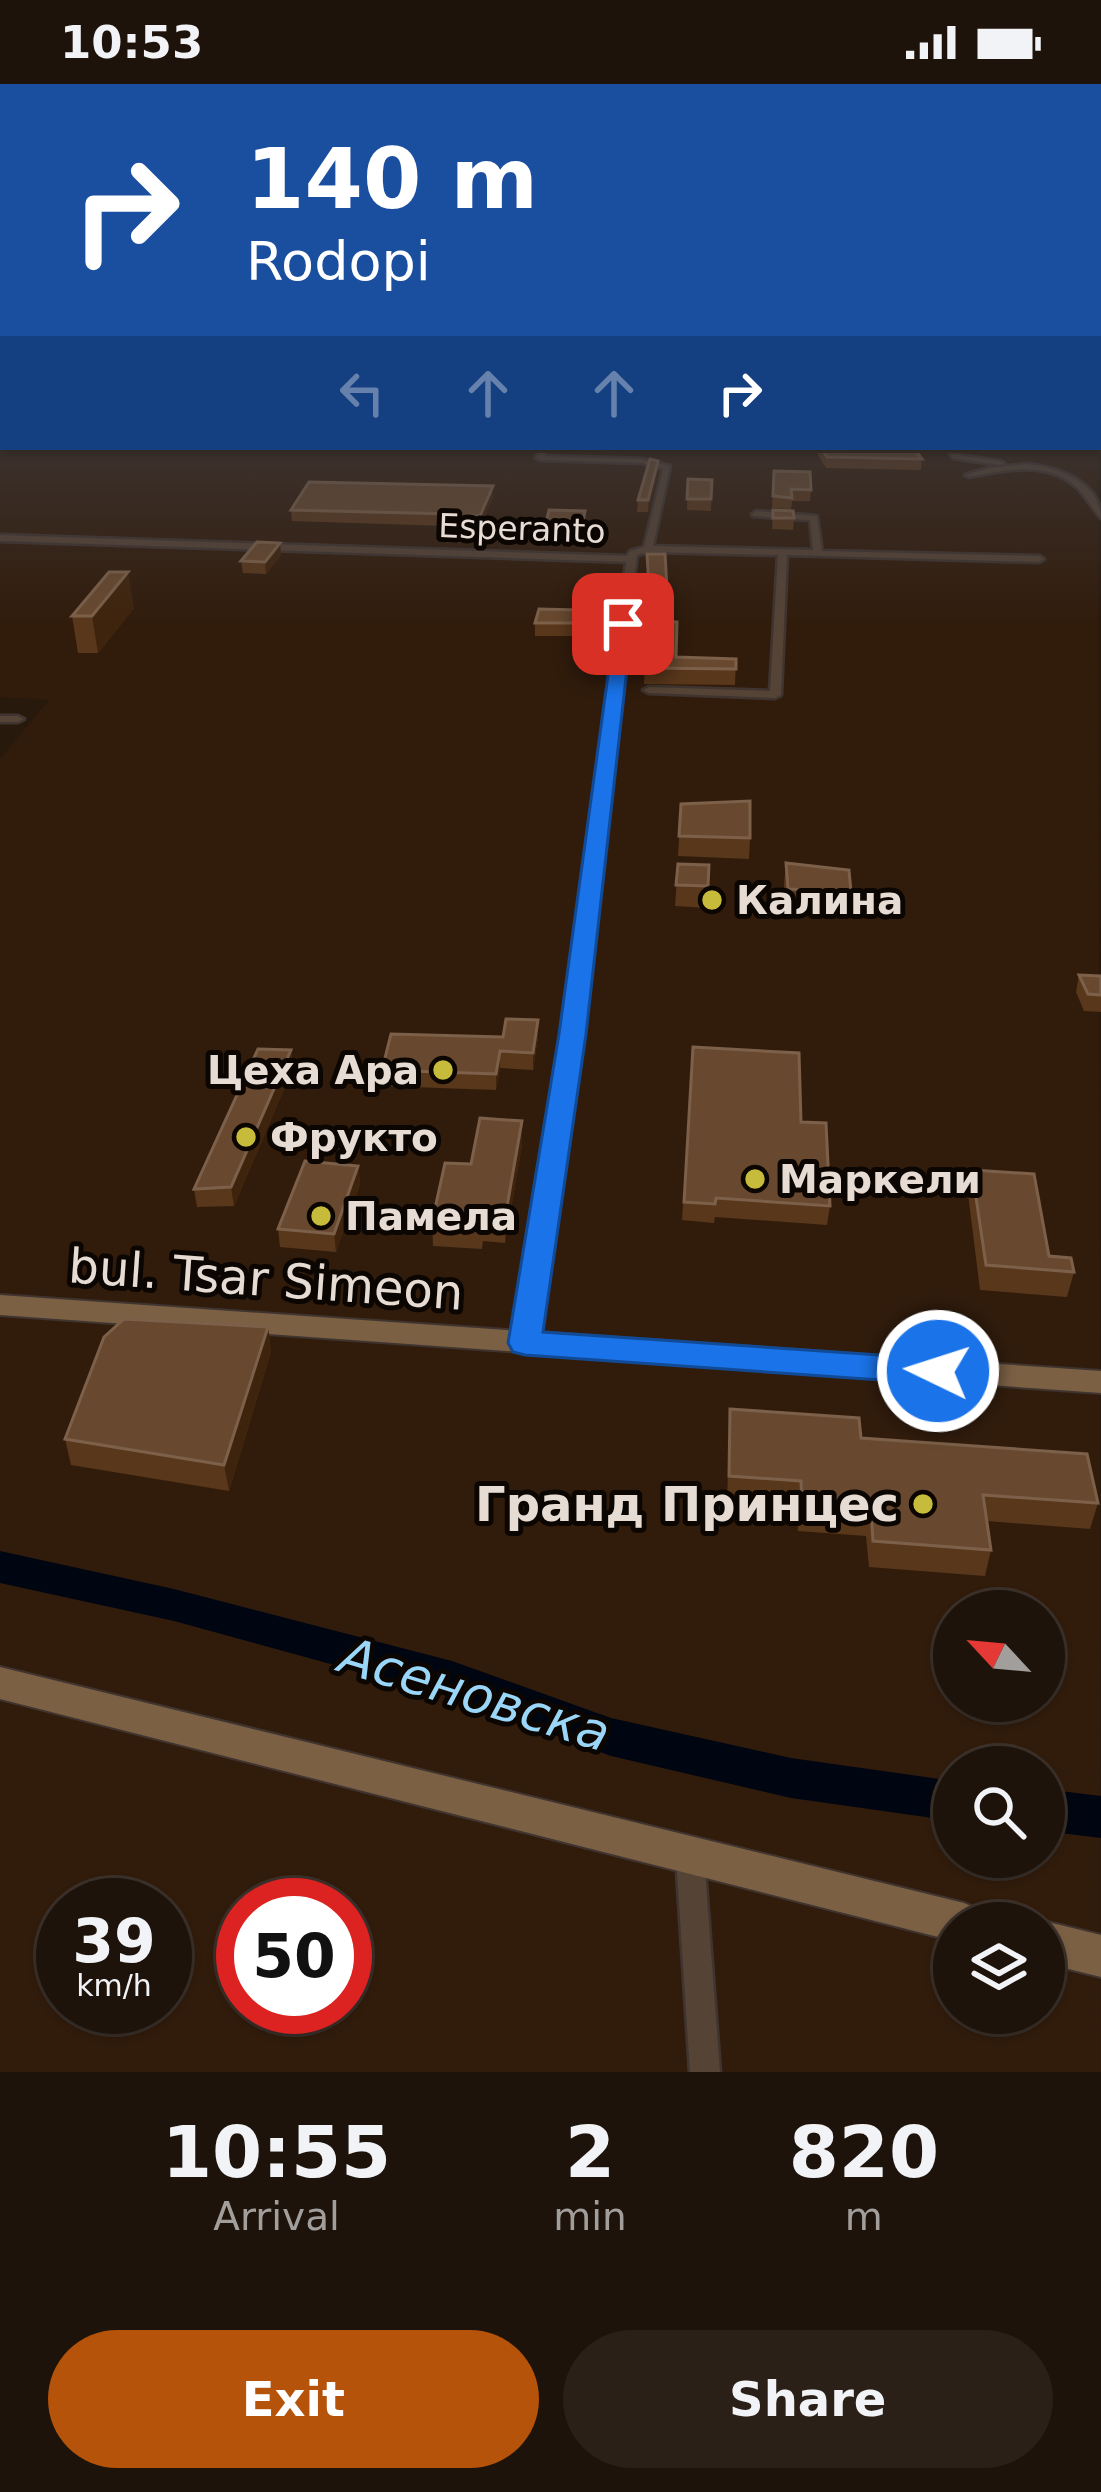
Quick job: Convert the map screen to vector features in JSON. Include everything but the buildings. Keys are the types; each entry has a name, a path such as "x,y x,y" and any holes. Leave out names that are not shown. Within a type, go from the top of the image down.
{"main road":[{"name":"bul. Tsar Simeon","path":"0,1305 1101,1382"},
{"path":"0,1683 933,1916"},
{"path":"1065,1947 1101,1956"}],"street":[{"path":"542,450 540,458 642,461 667,468 648,549"},
{"path":"953,456 1049,465 1097,498 1101,515"},
{"path":"969,475 1012,464"},
{"path":"756,514 814,518 818,553"},
{"name":"Esperanto","path":"0,538 632,559 633,554 648,549 1039,559"},
{"path":"649,691 776,695 783,552"},
{"path":"525,1343 572,1034 632,559"},
{"path":"0,719 18,719"},
{"path":"690,1857 705,2072"}],"shaded area":[{"path":"0,450 1098,450 1101,2072 0,2072 0,759 49,700 0,697"}],"waterway":[{"name":"Асеновска","path":"0,1567 174,1605 452,1679 611,1737 791,1778 933,1798"},
{"name":"Асеновска","path":"1065,1813 1101,1817"}],"place":[{"name":"Калина","path":"712,900"},
{"name":"Цеха Ара","path":"443,1070"},
{"name":"Фрукто","path":"246,1137"},
{"name":"Маркели","path":"755,1179"},
{"name":"Памела","path":"321,1216"},
{"name":"Гранд Принцес","path":"923,1504"}],"route":[{"path":"623,624 572,1034 525,1343 938,1371"}]}
